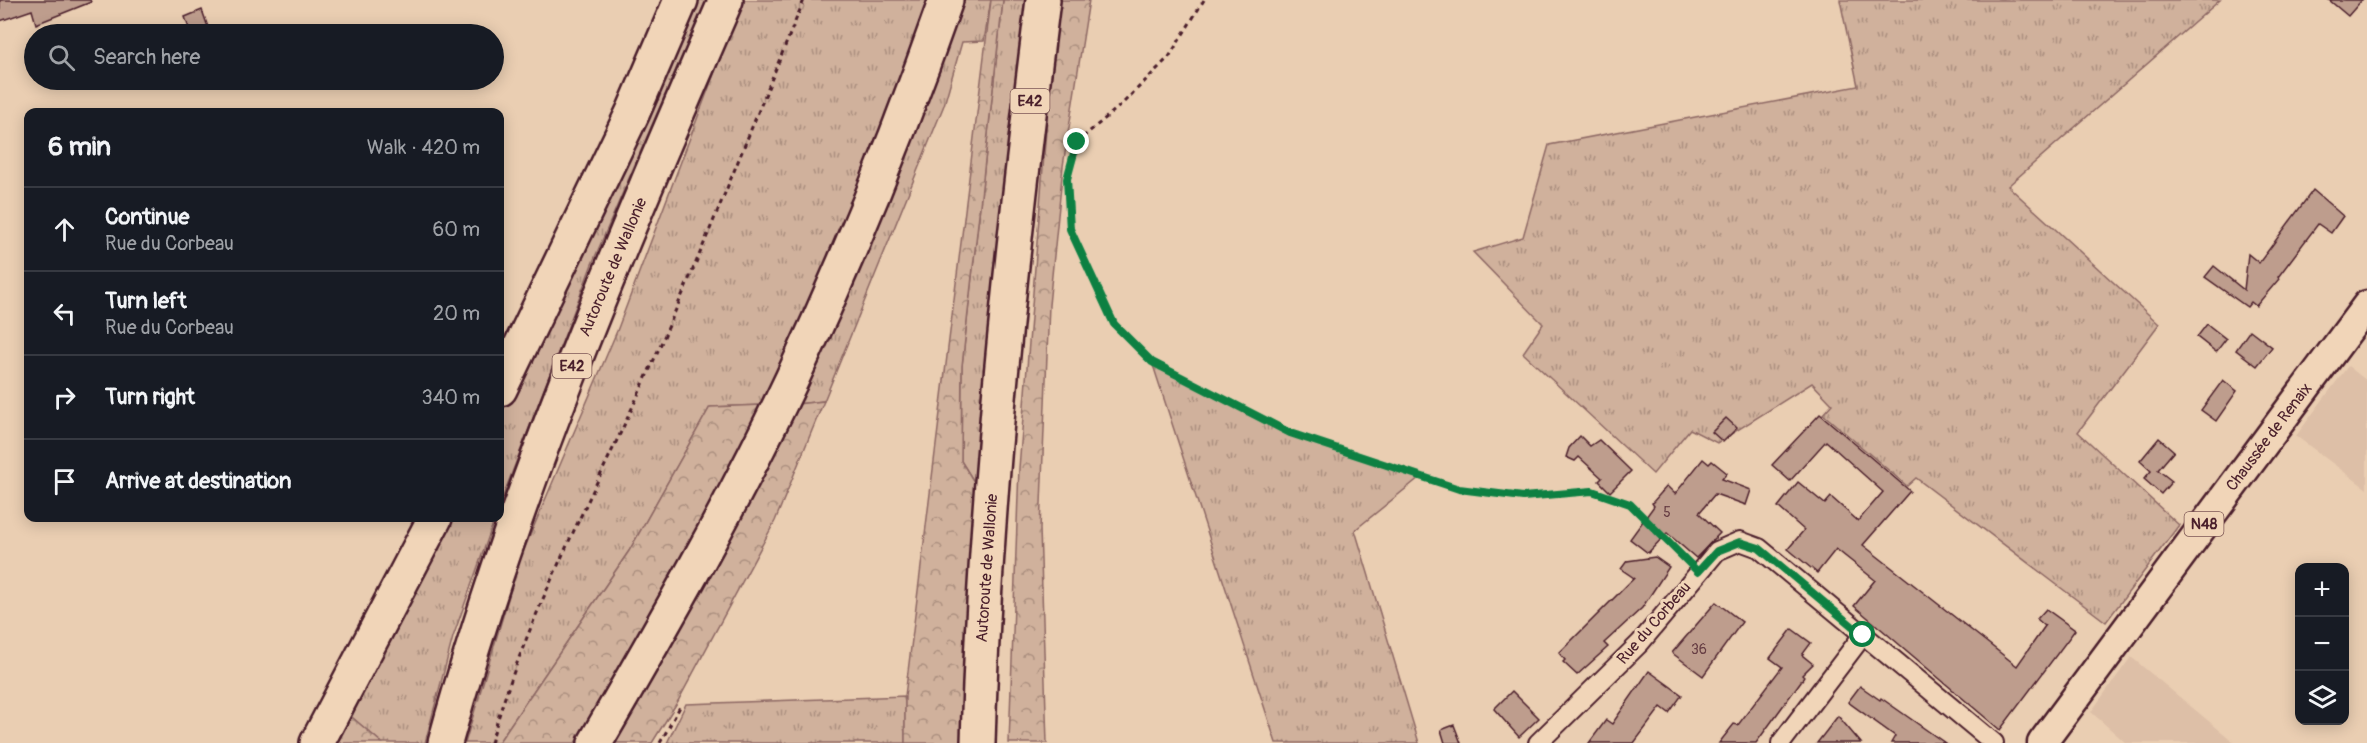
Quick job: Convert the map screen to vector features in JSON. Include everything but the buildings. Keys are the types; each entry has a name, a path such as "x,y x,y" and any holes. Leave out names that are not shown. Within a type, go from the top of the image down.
{"highway":[{"path":"504,381 633,112 681,0"},
{"name":"Autoroute de Wallonie","path":"446,743 466,669 515,521 567,376 726,0"},
{"path":"595,743 719,523 791,381 853,245 903,120 946,0"},
{"name":"Autoroute de Wallonie","path":"978,743 981,639 1000,393 1018,201 1043,0"},
{"path":"317,743 433,522"}],"main road":[{"name":"Chaussée de Renaix","path":"2042,743 2367,305"}],"street":[{"name":"Rue du Corbeau","path":"1538,743 1640,643 1717,551 1740,542 1759,548 1994,743"},
{"path":"1781,743 1863,635"}],"path":[{"path":"491,743 522,649 644,382 754,125 804,0"},
{"path":"1204,0 1169,57 1121,105 1077,142 1067,179 1070,229 1114,324 1152,362 1290,433 1459,489 1523,497 1592,491 1630,504 1698,572"},
{"path":"660,743 681,705"}],"shaded area":[{"path":"2348,366 2367,381 2367,489 2296,436"},
{"path":"2131,657 2234,742 2126,743 2091,712"}],"green space":[{"path":"693,0 706,0 592,264 504,494 504,408 571,270"},
{"path":"742,0 935,0 833,260 763,405 710,407 629,551 498,743 465,743 520,559 617,331"},
{"path":"964,0 991,0 984,41 962,42 944,105 824,401 797,404 865,255"},
{"path":"991,0 1003,0 962,366 961,461 979,490 964,743 905,743 905,696"},
{"path":"1003,0 1030,0 979,490 961,461 962,366"},
{"path":"1061,0 1089,0 1063,166 1049,305 1040,529 1047,743 1009,743 1019,468 1050,80"},
{"path":"1840,0 2220,0 2008,186 2159,324 2078,432 2179,525 2106,622 1916,478 1907,486 1823,414 1832,404 1812,383 1717,443 1690,429 1653,474 1523,353 1543,324 1473,252 1523,237 1549,145 1858,86"},
{"path":"1152,362 1290,433 1420,477 1355,530 1419,743 1276,743"},
{"path":"824,401 775,521 678,701 652,743 613,743 709,576 797,404"},
{"path":"763,405 634,648 575,743 498,743 629,551 710,407"},
{"path":"447,522 494,522 453,637 425,743 382,743 347,713"},
{"path":"905,696 905,743 667,743 686,704"},
{"path":"347,713 382,743 331,743"}],"route":[{"path":"1077,142 1067,179 1070,229 1114,324 1152,362 1290,433 1459,489 1523,497 1592,491 1630,504 1698,572 1717,551 1740,542 1759,548 1863,635"}]}
